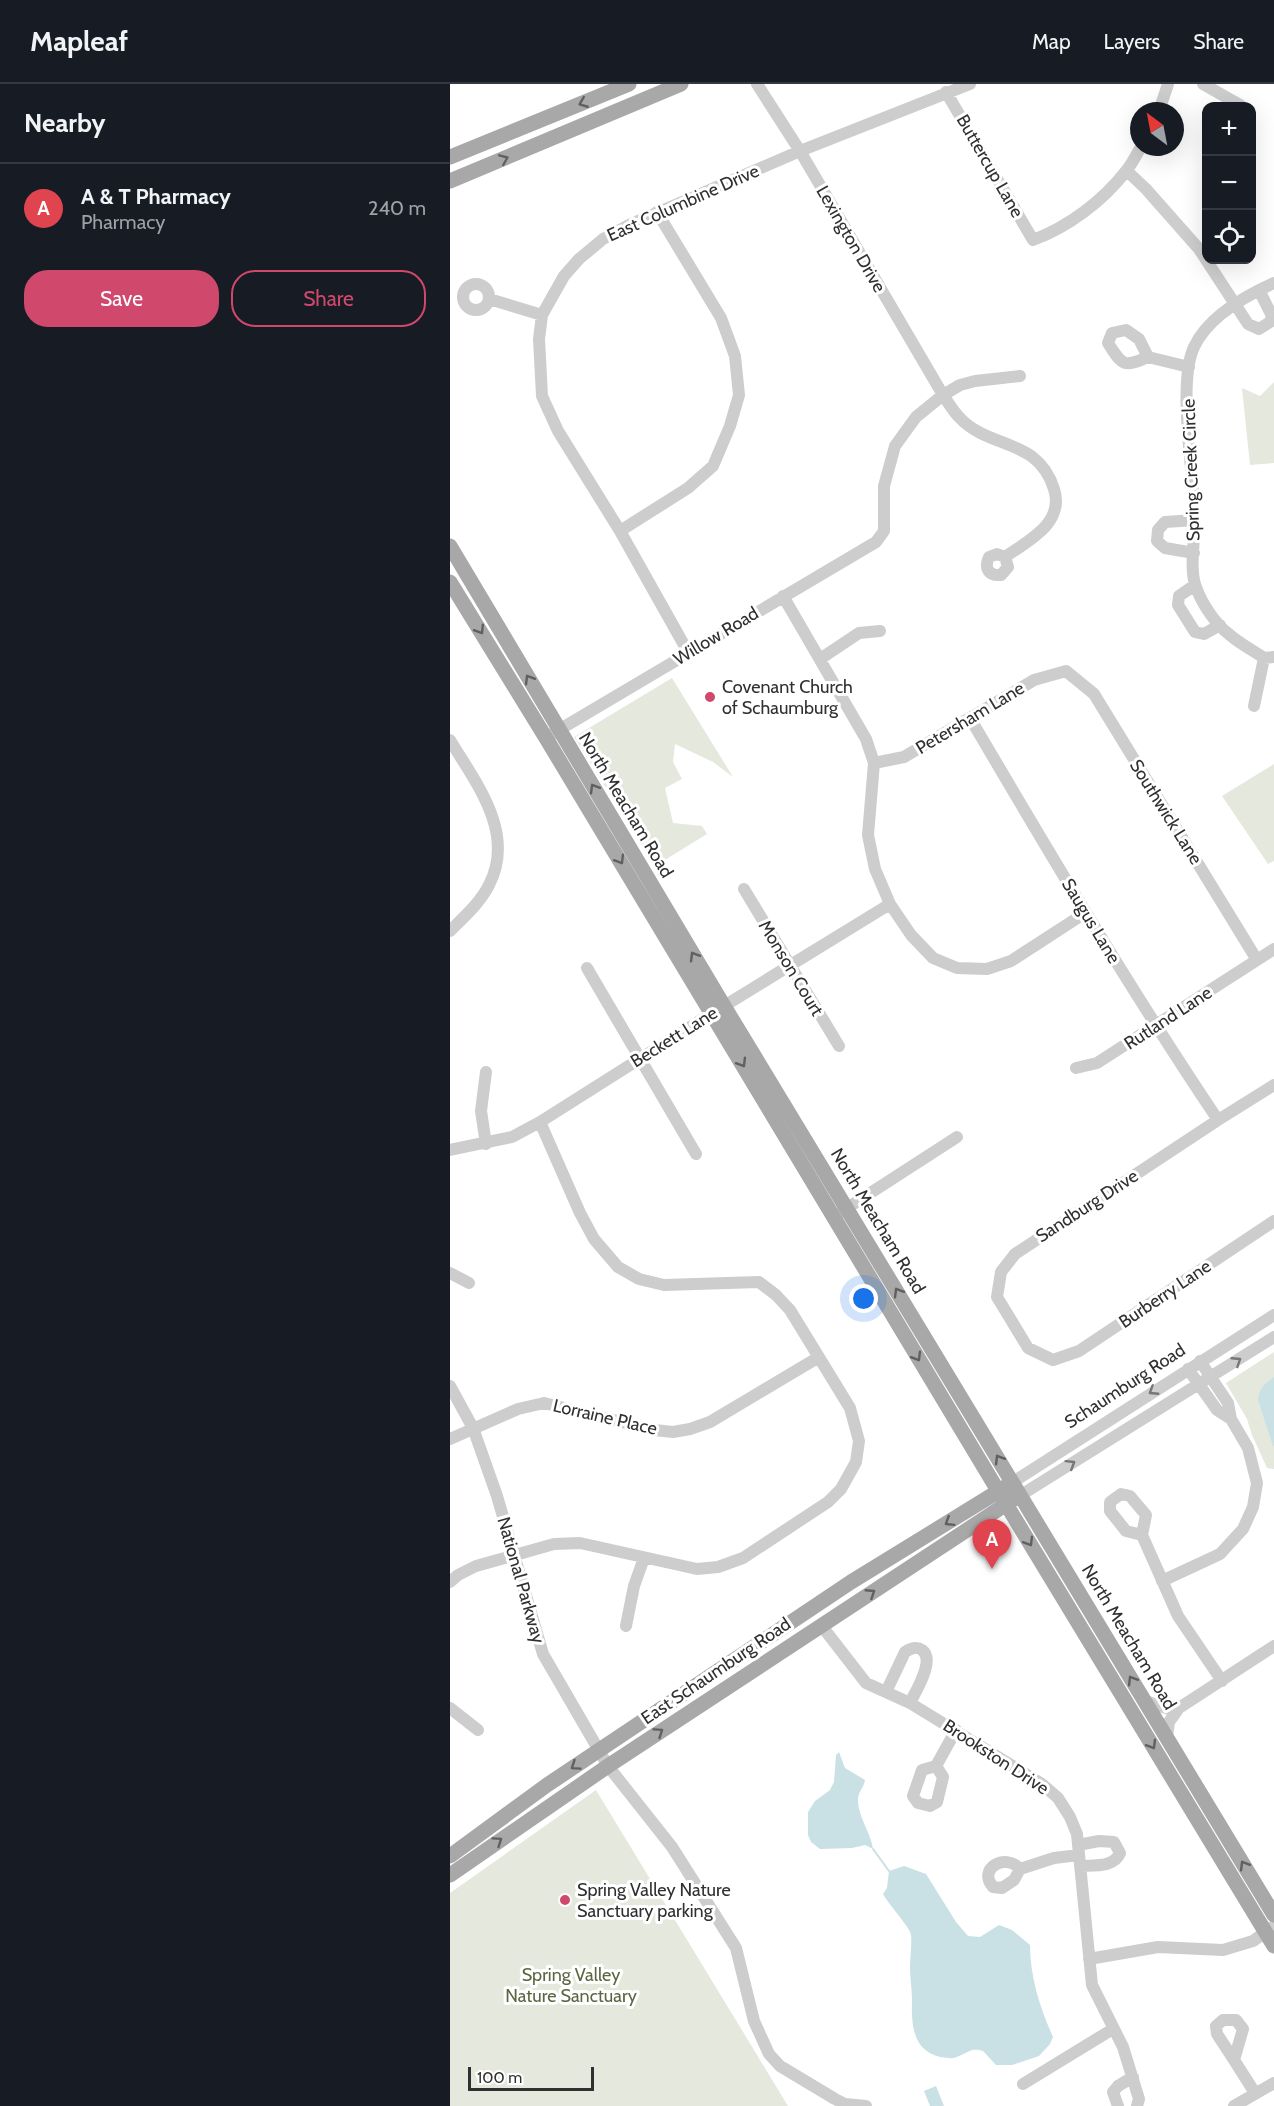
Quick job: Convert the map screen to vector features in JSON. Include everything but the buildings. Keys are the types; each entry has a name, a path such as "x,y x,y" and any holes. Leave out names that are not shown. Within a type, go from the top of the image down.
{"main road":[{"path":"450,157 629,84"},
{"path":"450,181 681,84"},
{"name":"North Meacham Road","path":"450,546 552,734 718,1010 841,1212 1017,1488 1274,1915"},
{"name":"North Meacham Road","path":"450,582 552,734"},
{"name":"North Meacham Road","path":"841,1212 1002,1498 1270,1929 1274,1946"},
{"name":"Schaumburg Road","path":"1002,1498 1017,1488"},
{"name":"East Schaumburg Road","path":"450,1875 608,1766 822,1624 1002,1498"},
{"name":"East Schaumburg Road","path":"450,1857 599,1750 851,1582 1002,1498"}],"street":[{"name":"Lexington Drive","path":"757,84 800,151 943,395 959,418 975,429 1035,458 1050,476 1058,499 1052,518 1043,530 1005,557"},
{"name":"East Columbine Drive","path":"688,652 620,531 558,431 542,396 539,339 542,315 564,276 579,259 603,239 657,212 800,151 970,84"},
{"path":"1161,102 1168,84"},
{"path":"1203,84 1235,102"},
{"name":"Buttercup Lane","path":"946,92 1033,240 1050,234 1073,220 1110,189 1127,171"},
{"path":"1136,156 1127,171 1199,249 1248,324 1260,329 1266,327 1272,316 1259,290"},
{"path":"620,531 688,488 713,466 730,426 739,395 735,356 721,318 657,212"},
{"name":"Spring Creek Circle","path":"1269,658 1229,635 1204,604 1195,585 1195,520 1187,395 1189,368 1194,348 1208,326 1236,304 1274,283"},
{"path":"489,299 542,315"},
{"path":"1148,357 1189,368"},
{"path":"943,395 960,385 975,381 1020,376"},
{"name":"Willow Road","path":"552,734 876,542 884,531 884,486 895,446 916,417 943,395"},
{"path":"1194,553 1165,548 1157,541 1158,530 1165,522 1195,520"},
{"path":"1195,585 1179,596 1178,605 1195,632 1204,634 1220,626"},
{"path":"783,596 866,739 874,763 868,835 875,869 890,904 911,935 933,958 957,968 987,969 1011,961 1085,914"},
{"path":"820,659 859,633 880,631"},
{"path":"1254,706 1269,658"},
{"name":"Petersham Lane","path":"874,763 904,757 1034,680 1066,671"},
{"name":"Southwick Lane","path":"1066,671 1094,694 1257,960"},
{"name":"Saugus Lane","path":"970,718 1085,914 1218,1120"},
{"path":"450,740 488,804 494,820 498,844 495,870 488,887 474,907 450,931"},
{"name":"Monson Court","path":"744,889 839,1046"},
{"name":"Beckett Lane","path":"450,1150 512,1137 540,1122 890,904"},
{"name":"Rutland Lane","path":"1076,1068 1097,1063 1274,950"},
{"path":"587,968 696,1154"},
{"path":"486,1072 481,1111 486,1144"},
{"name":"Sandburg Drive","path":"1053,1360 1028,1348 997,1297 1001,1272 1015,1254 1274,1085"},
{"path":"450,1582 458,1575 513,1555 554,1544 580,1543 697,1569 718,1568 743,1558 828,1502 841,1489 856,1462 859,1441 850,1408 790,1310 776,1294 759,1282 664,1285 639,1279 618,1267 594,1239 580,1214 540,1122"},
{"path":"841,1212 957,1137"},
{"name":"Burberry Lane","path":"1053,1360 1079,1351 1274,1221"},
{"path":"450,1273 469,1283"},
{"name":"Schaumburg Road","path":"1017,1488 1188,1369 1274,1315"},
{"name":"Schaumburg Road","path":"1017,1488 1200,1385 1274,1337"},
{"name":"Lorraine Place","path":"450,1439 518,1409 544,1402 654,1430 673,1432 690,1429 710,1422 819,1357"},
{"path":"1200,1361 1228,1403 1230,1419"},
{"path":"1162,1581 1220,1554 1243,1529 1253,1507 1257,1483 1248,1448 1230,1419 1217,1410 1188,1369"},
{"name":"National Parkway","path":"450,1386 473,1428 497,1496 543,1654 608,1766 672,1847 736,1948 754,2021 769,2054 780,2066 845,2104 866,2106"},
{"path":"1142,1535 1178,1616 1222,1681"},
{"path":"626,1626 634,1586 644,1558"},
{"name":"Brookston Drive","path":"822,1624 866,1683 910,1703 956,1730 1042,1784 1058,1798 1077,1834 1092,1985 1123,2046 1139,2100 1137,2106"},
{"path":"1167,1737 1168,1722 1179,1708 1274,1646"},
{"path":"886,1692 905,1652 910,1648 923,1651 926,1654 927,1668 910,1703"},
{"path":"1145,1701 1169,1709 1179,1708"},
{"path":"450,1708 478,1730"},
{"path":"936,1766 956,1730"},
{"path":"1020,1869 1054,1858 1079,1856"},
{"path":"1089,1959 1158,1947 1223,1950 1252,1941 1270,1929"},
{"path":"1023,2084 1113,2029"},
{"path":"1234,2060 1255,2093"},
{"path":"1118,2106 1113,2092 1133,2077"},
{"path":"1234,2106 1274,2083"}],"green space":[{"path":"1274,382 1274,463 1250,465 1242,388 1260,396"},
{"path":"672,678 733,777 713,762 675,744 673,762 682,779 665,788 673,823 702,826 707,834 655,866 574,737"},
{"path":"1274,764 1274,861 1268,864 1222,796"},
{"path":"1274,1352 1274,1469 1267,1468 1247,1419 1226,1383"},
{"name":"Spring Valley Nature Sanctuary","path":"596,1790 788,2106 450,2106 450,1893"}],"water":[{"path":"1274,1377 1273,1446 1258,1400 1261,1389"},
{"path":"839,1752 845,1768 865,1780 858,1798 858,1805 873,1849 865,1845 852,1848 820,1849 811,1842 808,1835 808,1812 815,1801 830,1790 834,1782 836,1755"},
{"path":"904,1866 926,1874 956,1922 968,1936 980,1937 999,1925 1012,1930 1030,1945 1037,1992 1053,2037 1039,2056 1012,2065 996,2065 983,2051 973,2050 948,2058 928,2052 921,2046 912,2021 911,1935 883,1894 887,1888 889,1871"},
{"path":"936,2086 944,2106 930,2106 924,2091"}],"waterway":[{"path":"873,1849 889,1871"}],"place":[{"name":"Covenant Church of Schaumburg","path":"710,697"},
{"name":"A & T Pharmacy","path":"992,1569"},
{"name":"Spring Valley Nature Sanctuary parking","path":"565,1900"}]}
